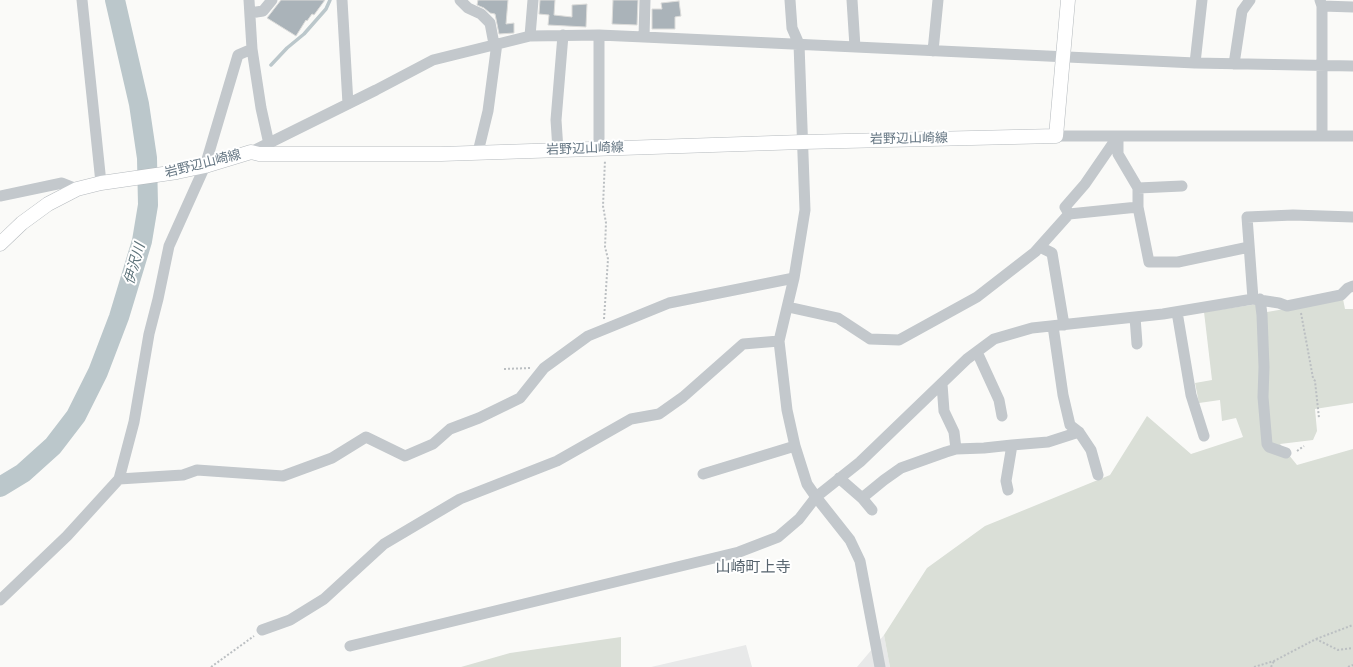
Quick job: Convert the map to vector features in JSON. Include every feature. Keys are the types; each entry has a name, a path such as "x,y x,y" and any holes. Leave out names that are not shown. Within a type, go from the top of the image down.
{"main road":[{"path":"1056,136 1068,0"},
{"name":"岩野辺山崎線","path":"0,244 22,223 48,204 77,189 104,182 177,172 205,166 250,152 259,154 441,154 803,142 1056,136"}],"street":[{"path":"82,0 104,182"},
{"path":"249,0 252,49 261,108 269,144"},
{"path":"250,13 264,11 272,0"},
{"path":"342,0 348,104"},
{"path":"460,0 468,8 481,14 490,23 495,44 488,111 478,152"},
{"path":"530,36 533,0"},
{"path":"644,37 645,0"},
{"path":"790,0 792,28 799,44 805,210 794,278 779,341 787,410 795,446 807,484 850,540 860,561 880,667"},
{"path":"852,0 855,47"},
{"path":"933,50 938,0"},
{"path":"1195,63 1202,0"},
{"path":"1234,64 1242,11 1250,0"},
{"path":"1322,135 1323,65 1321,3 1353,7"},
{"path":"558,150 556,120 563,35"},
{"path":"600,35 603,148"},
{"path":"250,152 269,144 433,60 530,36 600,35 1195,63 1353,66"},
{"path":"0,600 67,536 119,479 134,422 149,334 170,246 205,166 238,55 252,49"},
{"path":"1056,136 1353,136"},
{"path":"1118,136 1118,154 1138,188 1138,207 1149,262 1178,262 1249,247"},
{"path":"1069,214 1065,207 1084,184 1118,136"},
{"path":"0,196 62,183 77,189"},
{"path":"1138,188 1182,186"},
{"path":"788,307 838,318 870,339 899,340 977,297 1035,252 1069,214 1138,207"},
{"path":"1286,454 1269,448 1267,444 1263,397 1264,367 1262,315 1256,299 1249,247 1247,217 1293,215 1353,217"},
{"path":"1040,246 1052,253 1059,325 1063,395 1066,410 1070,425 1079,432 1091,450 1098,476"},
{"path":"119,479 183,476 197,470 283,476 332,458 366,437 405,456 433,444 450,429 479,418 520,398 544,368 588,336 669,303 794,278"},
{"path":"350,646 739,552 778,537 799,519 816,497 871,452 967,359 994,339 1032,328 1177,312 1256,299 1280,303 1287,306 1341,295 1348,288 1353,286"},
{"path":"1177,312 1191,395 1204,436"},
{"path":"1135,317 1137,344"},
{"path":"262,630 290,620 324,599 384,544 460,499 557,461 631,419 659,414 683,397 743,344 779,341"},
{"path":"977,352 999,400 1002,416"},
{"path":"942,384 944,411 954,432 956,449"},
{"path":"862,498 901,468 956,449 1048,442 1079,432"},
{"path":"1008,490 1006,481 1008,461 1012,445"},
{"path":"703,474 795,446"},
{"path":"839,478 862,498 872,510"}],"path":[{"path":"603,148 603,206 606,223 605,247 608,259 603,330"},
{"path":"1300,304 1313,378 1315,381 1319,418"},
{"path":"504,369 544,368"},
{"path":"1254,667 1274,661 1316,639 1353,625"},
{"path":"211,667 262,630"},
{"path":"1316,639 1338,650 1353,648"},
{"path":"1271,667 1274,661"},
{"path":"1348,667 1353,665"}],"shaded area":[{"path":"1343,299 1345,309 1353,309 1353,403 1315,409 1317,431 1313,440 1280,444 1297,465 1353,449 1353,667 890,667 884,635 927,568 985,526 1110,475 1147,416 1191,454 1243,437 1236,418 1222,421 1220,400 1199,403 1195,383 1212,380 1204,312 1265,303 1267,312"},
{"path":"884,635 890,667 857,667"},
{"path":"621,637 621,667 461,667 510,653"},
{"path":"746,645 752,667 651,667"}],"building":[{"path":"281,0 325,0 314,15 312,14 307,21 306,20 296,36 267,18"},
{"path":"478,0 508,0 506,24 514,23 514,33 499,34 495,14 490,13 477,5"},
{"path":"540,0 555,0 554,15 572,17 572,5 587,4 586,27 548,25 549,15 539,14"},
{"path":"613,0 638,0 637,25 612,24"},
{"path":"679,1 681,16 675,17 675,29 652,29 652,9 662,9 661,3"}],"waterway":[{"name":"伊沢川","path":"0,487 23,473 53,446 76,416 98,372 119,317 142,241 148,205 147,158 139,104 115,0"},
{"path":"271,65 287,48 304,34 326,9 330,0"}],"district":[{"name":"山崎町上寺","path":"753,568"}]}
